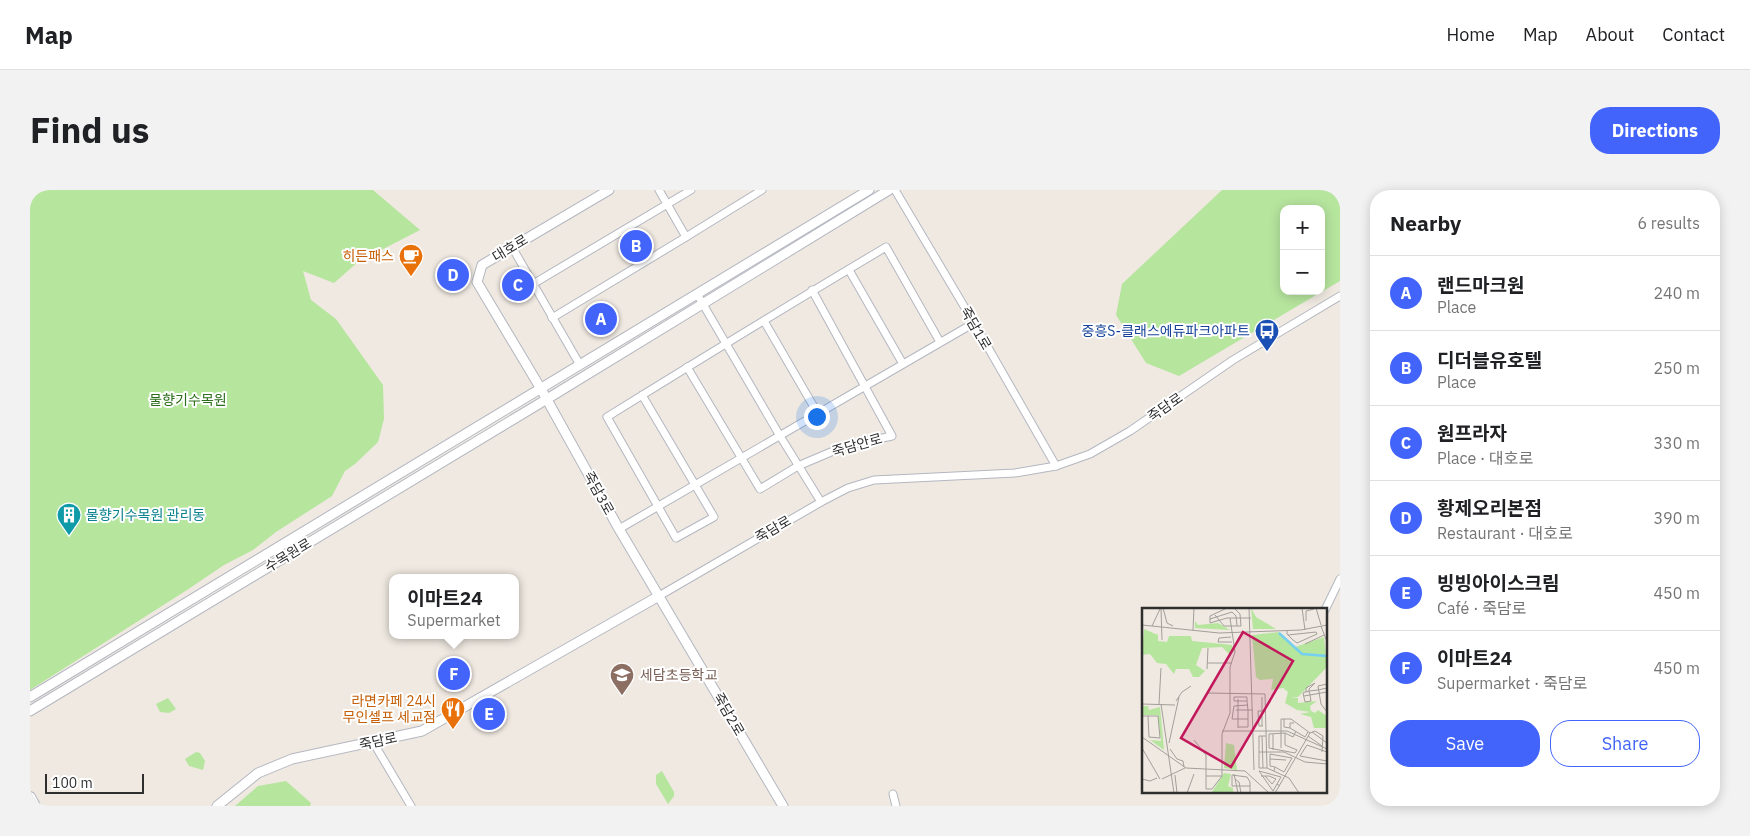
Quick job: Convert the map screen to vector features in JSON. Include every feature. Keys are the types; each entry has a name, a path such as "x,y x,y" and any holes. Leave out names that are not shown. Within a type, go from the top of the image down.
{"main road":[{"path":"30,797 35,806"}],"street":[{"name":"대호로","path":"541,389 477,282 482,265 609,190"},
{"path":"659,190 686,237"},
{"path":"533,284 691,190"},
{"path":"552,318 762,190"},
{"name":"수목원로","path":"30,697 869,190"},
{"name":"수목원로","path":"30,711 889,190"},
{"name":"죽담1로","path":"895,190 1056,466"},
{"path":"512,247 580,365"},
{"path":"642,395 714,517 676,538 606,417 812,290 886,248 940,342"},
{"path":"848,270 903,364"},
{"name":"죽담안로","path":"687,368 760,488 798,466 844,446 892,436 812,290"},
{"path":"697,294 821,502"},
{"name":"죽담로","path":"217,806 258,773 292,759 422,731 848,488 874,480 1015,473 1056,466 1090,454 1130,431 1233,360 1340,296"},
{"path":"764,321 818,414"},
{"path":"619,529 974,323"},
{"name":"죽담3로","path":"541,389 619,529 659,596"},
{"path":"1326,608 1340,579"},
{"name":"죽담2로","path":"659,596 783,806"},
{"path":"373,742 411,806"},
{"path":"893,794 896,806"}],"green space":[{"name":"물향기수목원","path":"30,190 373,190 420,230 358,262 334,283 303,271 311,300 336,319 383,385 384,419 378,442 345,471 332,496 276,532 253,550 224,565 30,690"},
{"path":"1222,190 1340,190 1340,281 1325,290 1325,205 1280,205 1280,295 1316,295 1179,376 1146,363 1116,315 1122,284"},
{"path":"168,698 176,709 169,713 160,712 156,704"},
{"path":"196,752 200,753 205,761 203,770 189,766 185,759"},
{"path":"662,771 674,792 674,796 668,804 656,784 656,775"},
{"path":"286,781 311,803 310,806 235,806 258,786"}],"place":[{"name":"디더블유호텔","path":"636,246"},
{"name":"황제오리본점","path":"453,275"},
{"name":"히든패스","path":"411,277"},
{"name":"원프라자","path":"518,285"},
{"name":"랜드마크원","path":"601,319"},
{"name":"중흥S-클래스에듀파크아파트","path":"1267,352"},
{"name":"물향기수목원 관리동","path":"69,536"},
{"name":"이마트24","path":"454,674"},
{"name":"세담초등학교","path":"622,696"},
{"name":"빙빙아이스크림","path":"489,714"},
{"name":"라면카페 24시 무인셀프 세교점","path":"453,730"}]}
